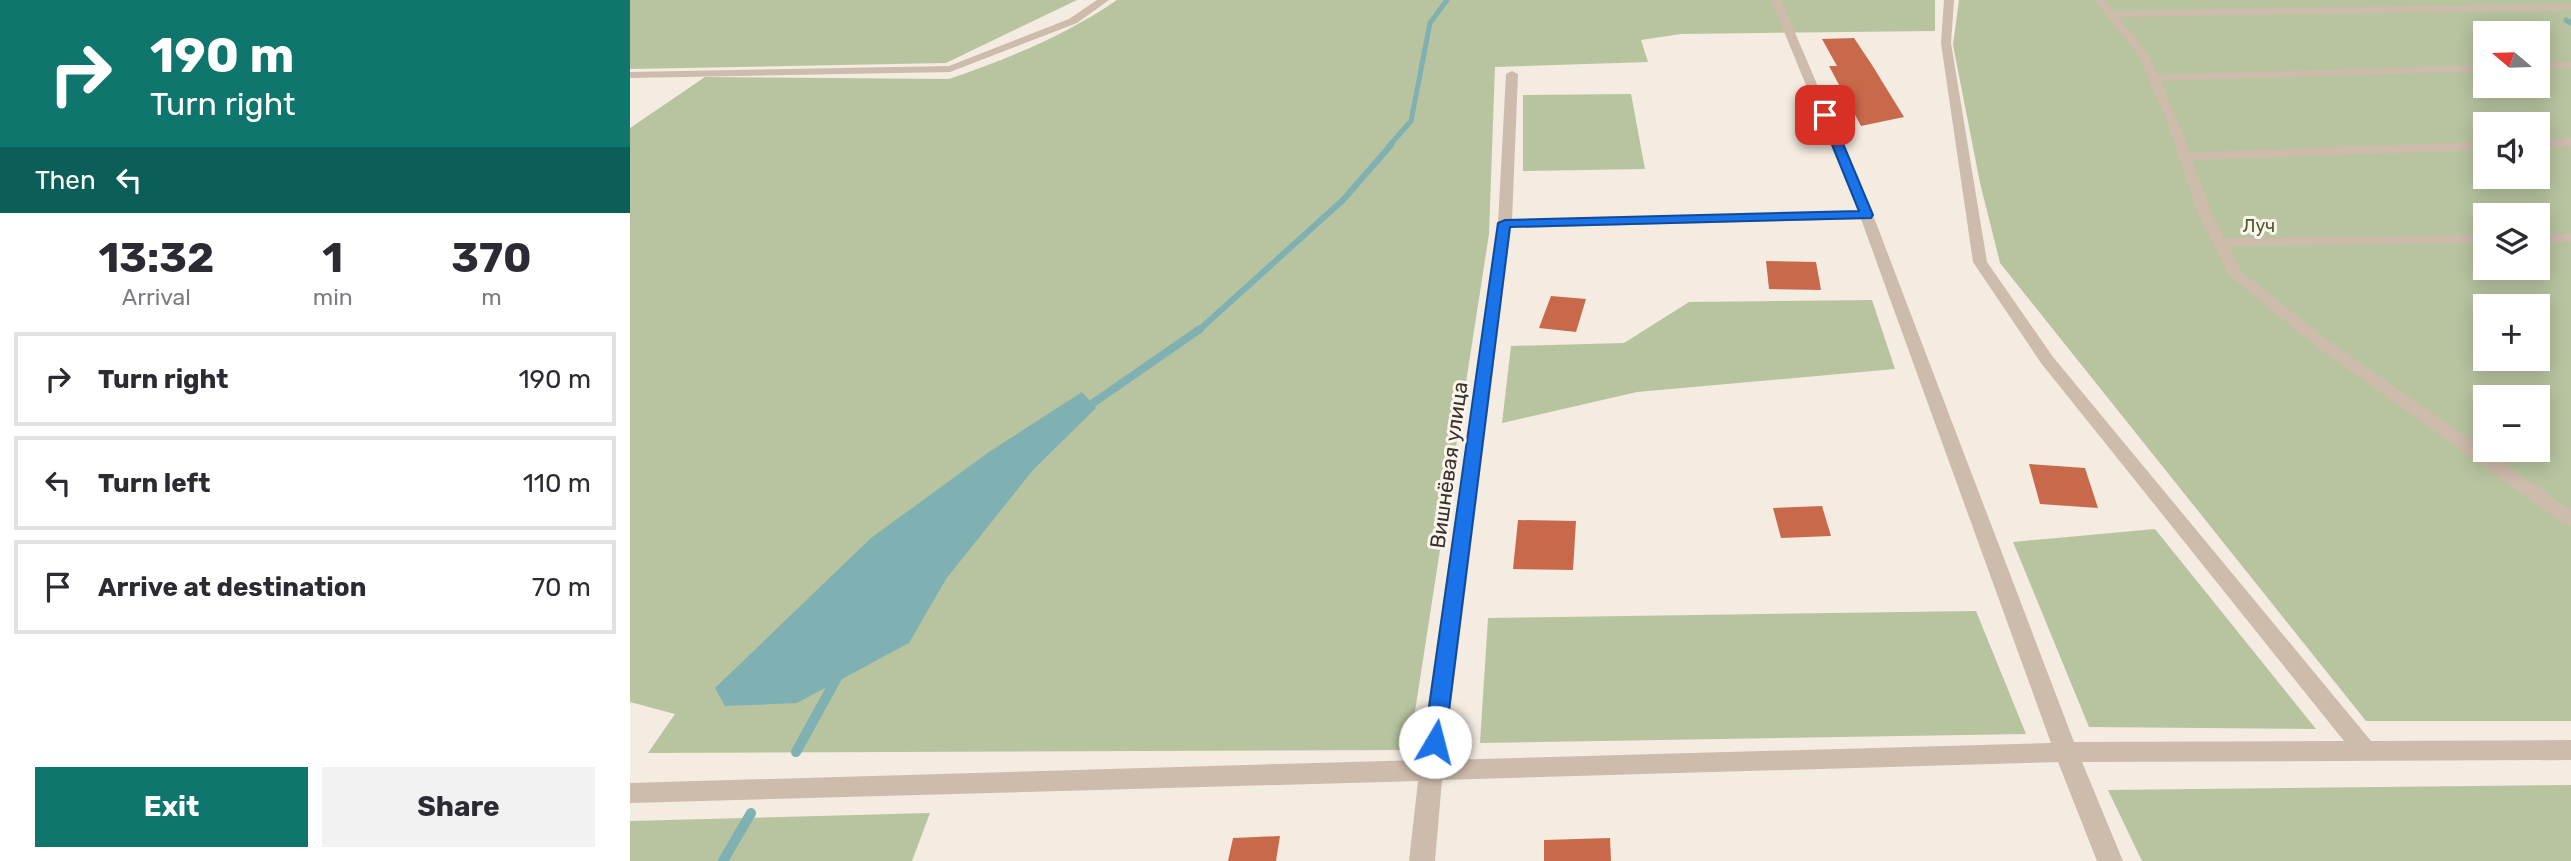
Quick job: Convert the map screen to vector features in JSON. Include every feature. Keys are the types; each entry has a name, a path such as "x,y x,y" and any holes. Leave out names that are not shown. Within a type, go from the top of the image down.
{"street":[{"path":"630,75 950,69 1073,21 1104,0"},
{"path":"1776,0 1866,215 2066,752 2110,861"},
{"path":"1949,0 1945,43 1980,262 2063,381 2366,752"},
{"path":"2099,0 2141,52 2185,156 2204,211 2235,273 2323,344 2571,519"},
{"path":"2111,14 2571,7"},
{"path":"2550,66 2571,65"},
{"path":"2153,78 2473,68"},
{"name":"Вишнёвая улица","path":"1422,861 1431,769 1505,223 1512,74"},
{"path":"2550,143 2571,142"},
{"path":"2185,156 2473,145"},
{"path":"1505,223 1866,215"},
{"path":"2550,239 2571,238"},
{"path":"2220,242 2473,239"},
{"path":"630,793 2066,752 2571,750"}],"green space":[{"path":"630,0 1077,0 946,63 630,69"},
{"path":"1117,0 1935,0 1935,31 1681,34 1641,40 1648,62 1495,67 1489,234 1409,750 648,753 675,714 630,702 630,128 705,77 949,79 1036,45 1098,13"},
{"name":"Луч","path":"1959,0 2571,0 2571,721 2366,721 2000,263 1980,183 1953,45"},
{"path":"1631,94 1645,169 1523,171 1523,95"},
{"path":"1872,300 1895,369 1637,392 1502,423 1511,346 1624,343 1689,302"},
{"path":"2155,529 2316,729 2089,727 2013,542"},
{"path":"1976,611 2026,734 1480,743 1488,618"},
{"path":"2571,785 2571,861 2142,861 2108,790"},
{"path":"930,813 912,861 630,861 630,821"}],"water":[{"path":"1082,392 1096,408 1033,470 946,579 909,643 797,703 725,706 715,688 871,538 989,452"}],"building":[{"path":"1854,38 1904,117 1861,126 1829,66 1837,66 1822,39"},
{"path":"1766,261 1816,262 1821,290 1769,289"},
{"path":"1551,296 1586,299 1576,332 1539,328"},
{"path":"2029,464 2085,468 2098,508 2040,504"},
{"path":"1822,506 1831,536 1781,538 1773,508"},
{"path":"1518,520 1576,521 1573,570 1513,569"},
{"path":"1280,836 1276,861 1228,861 1233,838"},
{"path":"1610,838 1611,861 1544,861 1544,840"}],"waterway":[{"path":"1389,146 1411,121 1430,23 1447,0"},
{"path":"2566,20 2571,23"},
{"path":"1198,331 1343,200 1391,145"},
{"path":"1083,410 1200,329"},
{"path":"796,752 839,674"},
{"path":"723,861 751,813"}],"route":[{"path":"1435,742 1505,223 1866,215 1825,115"}]}
